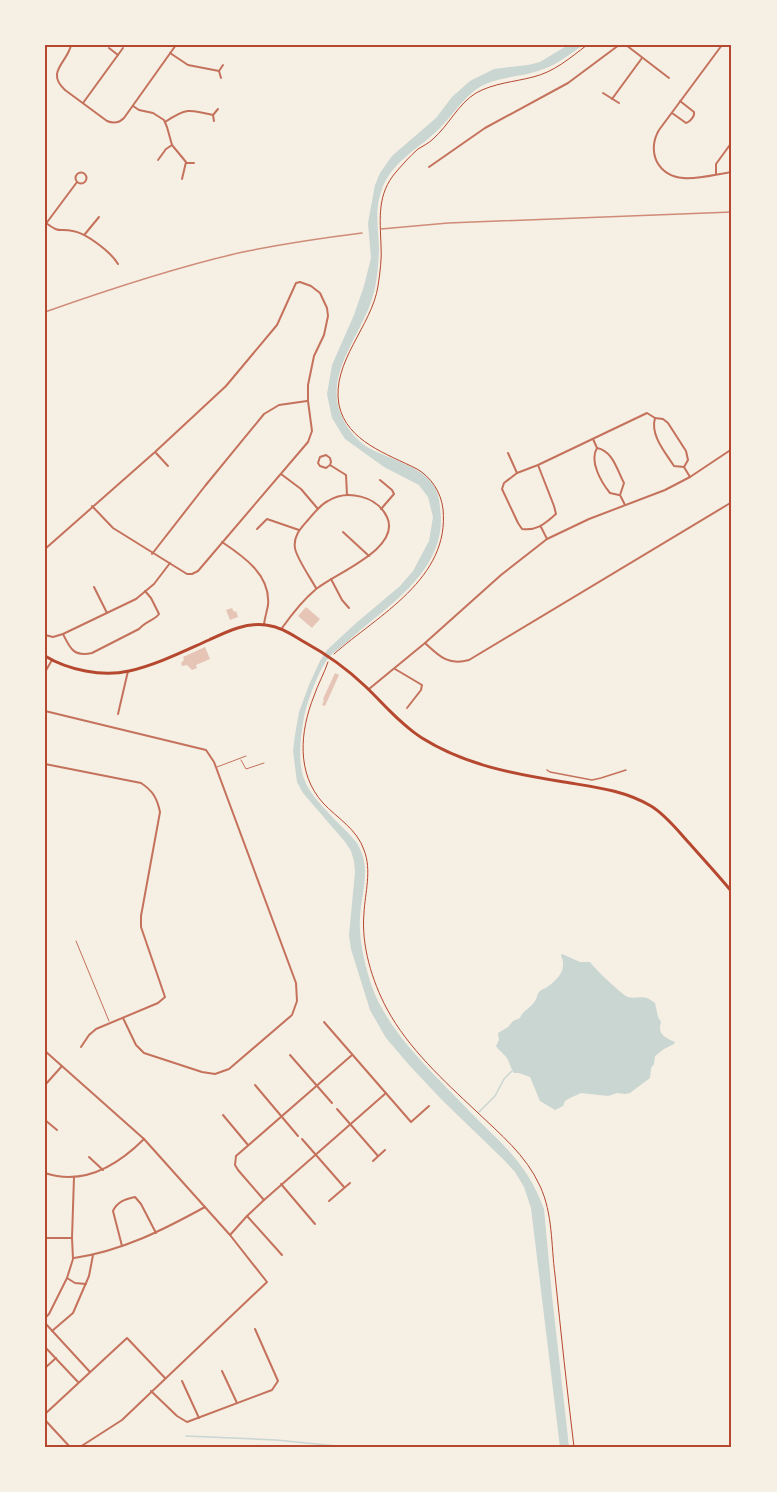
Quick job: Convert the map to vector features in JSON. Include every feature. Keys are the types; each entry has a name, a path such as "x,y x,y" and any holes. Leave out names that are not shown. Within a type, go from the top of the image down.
{"main road":[{"path":"45,656 90,671 128,671 232,630 263,624 282,628 333,659 369,689 406,726 445,751 466,760 522,775 610,790 631,796 654,807 732,892"}],"street":[{"path":"71,45 58,68 58,80 63,88 107,121 113,123 122,120 176,45"},
{"path":"429,167 485,128 568,83 619,45"},
{"path":"626,45 669,78"},
{"path":"722,45 659,130 654,140 654,154 659,165 668,174 679,178 732,172"},
{"path":"109,48 118,56"},
{"path":"83,103 123,48"},
{"path":"170,53 188,65 219,71"},
{"path":"612,99 642,58"},
{"path":"219,71 223,65"},
{"path":"219,71 222,78"},
{"path":"603,93 619,103"},
{"path":"672,112 686,123 694,116 693,111 680,101"},
{"path":"133,106 155,114 165,122 171,145 186,163 182,179"},
{"path":"213,121 213,115 218,109"},
{"path":"165,122 180,112 186,111 213,115"},
{"path":"716,174 716,164 732,142"},
{"path":"158,160 171,145"},
{"path":"186,163 194,163"},
{"path":"77,182 46,224 59,232 71,230 85,234 115,258 118,264"},
{"path":"85,234 99,218"},
{"path":"45,549 92,506 155,452 225,386 277,325 296,283 311,285 320,293 328,316 324,335 314,356 308,385 312,431 308,442 198,571 187,574 152,554 113,528 92,506"},
{"path":"152,554 264,414 279,405 308,401"},
{"path":"538,465 556,514 541,527 531,530 522,529 502,489 504,483 517,473 647,413 668,423 686,451 688,460 684,467"},
{"path":"656,418 653,426 655,433 674,466 684,467"},
{"path":"592,439 597,447 609,453 624,483 620,495 625,506"},
{"path":"597,447 593,453 594,461 604,486 610,493 620,495"},
{"path":"369,689 425,643 501,574 547,539 580,522 665,490 690,477 732,449"},
{"path":"155,452 168,466"},
{"path":"508,453 517,473"},
{"path":"326,455 330,458 330,465 326,468 320,466 318,463 320,457 326,455"},
{"path":"330,465 346,475 346,495"},
{"path":"684,467 690,477"},
{"path":"281,474 301,489 318,509"},
{"path":"380,480 394,494 381,509"},
{"path":"282,628 298,606 316,588 369,556 384,540 389,529 387,518 377,505 362,497 346,495 327,501 299,531 295,548 316,588"},
{"path":"425,643 451,662 460,663 469,660 732,502"},
{"path":"257,529 267,519 299,531"},
{"path":"541,527 547,539"},
{"path":"343,532 369,556"},
{"path":"222,542 245,557 265,582 268,604 263,624"},
{"path":"45,635 53,637 63,634 136,599 154,584 170,563"},
{"path":"331,579 349,608"},
{"path":"94,587 107,613"},
{"path":"63,634 71,650 86,655 139,630 159,614 145,591"},
{"path":"45,672 52,660"},
{"path":"395,669 422,685 421,690 407,708"},
{"path":"118,714 128,671"},
{"path":"45,711 206,750 216,767 297,983 297,1001 292,1015 229,1069 215,1074 144,1053 136,1045 123,1018"},
{"path":"45,764 141,783 151,789 158,800 160,812 141,927 165,997 158,1004 96,1029 81,1047"},
{"path":"547,770 592,780 626,770"},
{"path":"324,1022 411,1122 429,1106"},
{"path":"45,1051 144,1139 230,1235 267,1282 122,1420 80,1447"},
{"path":"264,1200 235,1165 236,1156 352,1054"},
{"path":"290,1055 332,1103"},
{"path":"45,1085 62,1066"},
{"path":"255,1085 298,1136"},
{"path":"230,1235 281,1184 386,1093"},
{"path":"337,1109 378,1155"},
{"path":"223,1115 248,1145"},
{"path":"45,1120 57,1130"},
{"path":"45,1173 74,1178 103,1170 117,1163 144,1139"},
{"path":"302,1139 344,1187"},
{"path":"373,1161 385,1150"},
{"path":"89,1157 103,1170"},
{"path":"45,1318 67,1278 73,1259 74,1178"},
{"path":"329,1201 350,1183"},
{"path":"281,1184 315,1224"},
{"path":"123,1246 113,1211 116,1205 127,1199 135,1197 141,1204 156,1233"},
{"path":"73,1259 123,1246 156,1233 205,1207"},
{"path":"247,1216 282,1255"},
{"path":"45,1238 72,1238"},
{"path":"52,1331 73,1313 91,1272 93,1255"},
{"path":"67,1278 75,1283 86,1284"},
{"path":"45,1323 90,1372"},
{"path":"152,1391 177,1416 187,1422 272,1390 278,1381 255,1329"},
{"path":"45,1414 127,1338 165,1378"},
{"path":"45,1347 79,1382"},
{"path":"45,1368 56,1358"},
{"path":"222,1371 237,1403"},
{"path":"182,1381 200,1418"},
{"path":"45,1420 70,1447"}],"lane":[{"path":"216,767 246,756"},
{"path":"240,758 246,769 264,763"},
{"path":"76,941 110,1022"}],"path":[{"path":"334,654 391,608 420,579 434,559 442,534 442,504 431,480 419,470 390,457 362,440 348,424 339,405 338,387 344,365 378,288 381,248 379,223 385,189 406,160 433,139 475,93 494,85 535,77 558,67 587,45"},
{"path":"328,662 306,720 303,757 307,778 315,794 352,831 364,848 368,874 364,913 365,938 375,983 388,1012 417,1052 469,1105 517,1149 532,1169 541,1188 549,1209 574,1447"}],"shaded area":[{"path":"568,45 583,45 544,69 494,81 474,91 432,136 398,164 385,181 378,207 379,251 375,289 339,374 338,404 350,431 367,447 408,465 434,485 440,503 440,533 436,548 420,575 387,608 326,661 314,685 306,711 300,754 302,773 309,789 354,839 364,859 365,875 360,917 362,949 379,1003 392,1025 416,1056 517,1160 538,1194 544,1209 569,1447 560,1447 531,1208 524,1187 515,1172 503,1159 410,1066 386,1038 370,1010 351,949 349,935 354,861 346,843 303,793 297,782 293,751 299,712 320,661 327,650 400,586 413,571 429,541 433,517 428,497 419,485 384,467 345,439 332,418 327,394 332,365 354,315 371,258 368,223 375,185 392,156 436,118 452,97 470,81 494,69 540,62"},
{"path":"562,954 580,962 590,962 628,997 645,997 655,1003 661,1022 661,1033 675,1042 655,1056 650,1078 630,1093 608,1096 581,1093 565,1101 563,1106 555,1110 540,1101 530,1077 514,1073 507,1058 496,1046 499,1040 498,1033 520,1018 539,992 558,977 563,965"}],"building":[{"path":"306,607 320,619 312,628 298,616"},
{"path":"232,608 238,617 230,620 226,610"},
{"path":"205,647 210,659 196,665 197,668 192,670 187,665 182,666 183,657"},
{"path":"335,673 339,675 325,706 322,705 323,699"}],"waterway":[{"path":"479,1112 495,1096 504,1079 512,1071"},
{"path":"186,1436 276,1440 347,1447"}],"railway":[{"path":"381,229 448,223 732,212"},
{"path":"45,312 193,264 243,252 362,233"}]}
